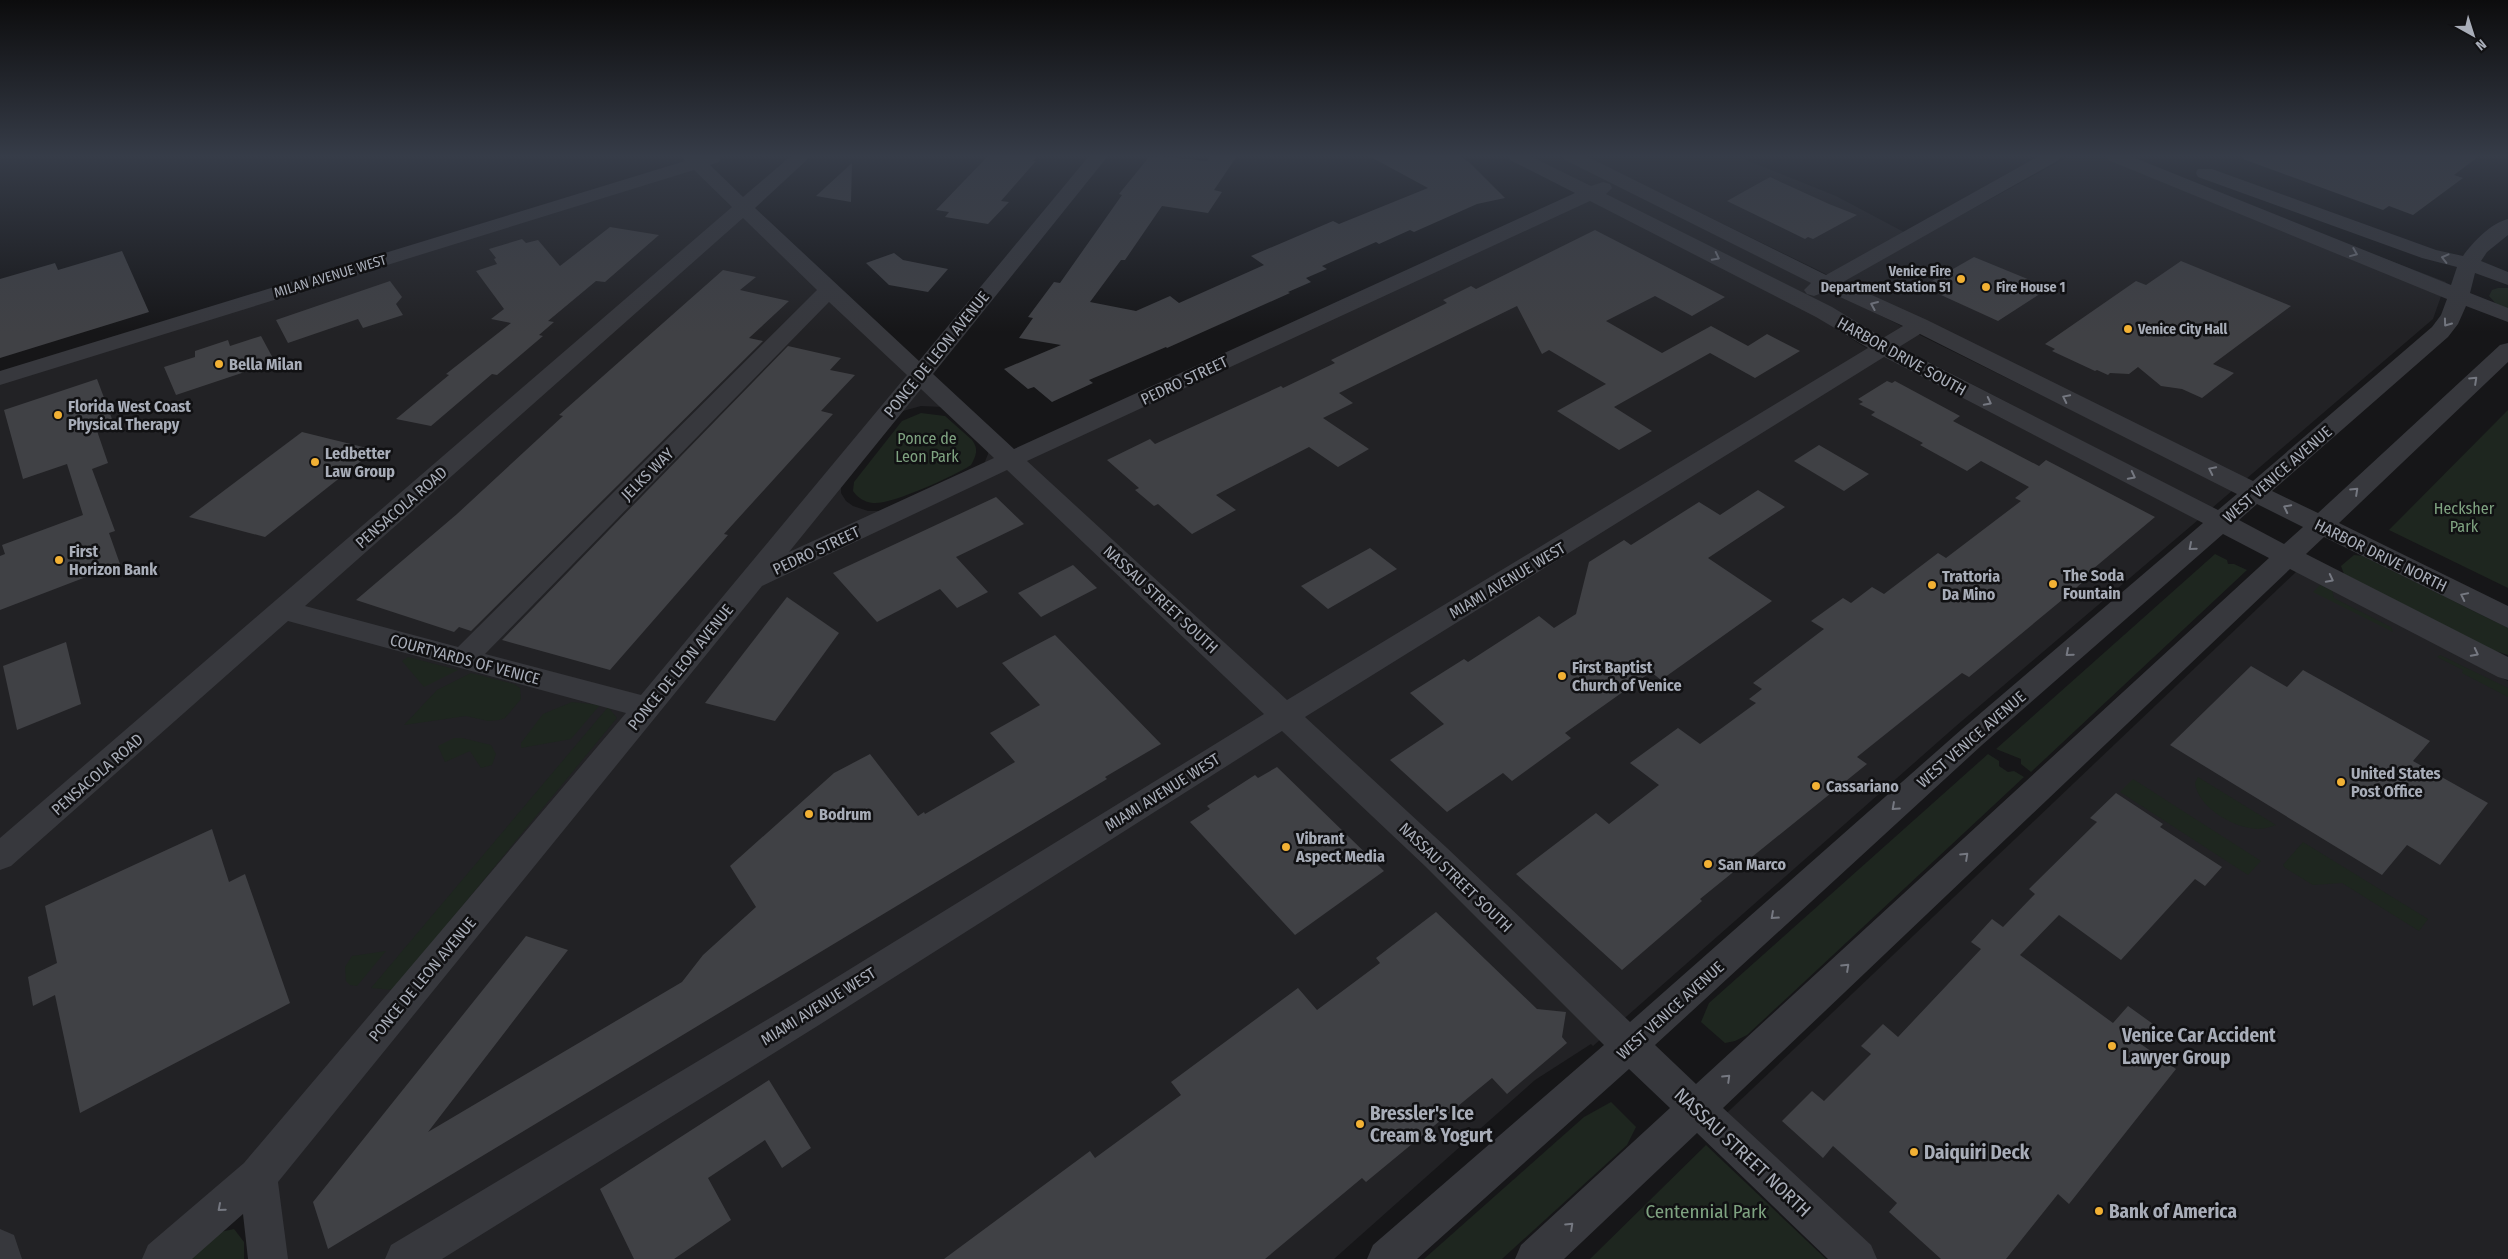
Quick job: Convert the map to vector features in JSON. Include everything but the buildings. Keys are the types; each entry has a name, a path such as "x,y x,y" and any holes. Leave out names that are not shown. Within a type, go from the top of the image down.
{"street":[{"name":"MILAN AVENUE WEST","path":"0,378 521,215"},
{"name":"PENSACOLA ROAD","path":"0,857 736,215"},
{"name":"NASSAU STREET SOUTH","path":"749,215 1436,857 1629,1046"},
{"name":"PONCE DE LEON AVENUE","path":"162,1259 258,1176 647,708 1051,215"},
{"name":"PEDRO STREET","path":"749,582 1011,459 1546,215"},
{"name":"HARBOR DRIVE SOUTH","path":"1632,215 1798,299 1882,347 2287,556"},
{"name":"HARBOR DRIVE SOUTH","path":"1690,215 1827,283 1919,325 2255,492"},
{"path":"1798,299 1948,215"},
{"path":"2258,215 2508,316"},
{"path":"2322,215 2429,254 2469,264 2508,279"},
{"name":"WEST VENICE AVENUE","path":"1387,1259 1629,1046 1972,737 2448,324 2469,264 2474,256 2508,225"},
{"name":"JELKS WAY","path":"464,658 829,290"},
{"name":"MIAMI AVENUE WEST","path":"405,1259 807,1014 1285,716 1919,325"},
{"path":"1535,1259 2508,350"},
{"name":"HARBOR DRIVE NORTH","path":"2255,492 2508,618"},
{"path":"2287,556 2508,670"},
{"name":"COURTYARDS OF VENICE","path":"284,610 647,708"},
{"name":"NASSAU STREET NORTH","path":"1629,1046 1857,1259"},
{"path":"258,1176 268,1259"},
{"path":"0,1249 2,1259"}],"shaded area":[{"path":"539,215 742,215 943,407 921,406 903,411 841,486 841,493 846,501 853,506 868,511 881,511 984,464 988,454 987,442 1002,456 1541,215 1619,215 1816,316 1863,346 2198,520 1956,726 1593,1046 1591,1044 1535,1080 1334,1259 265,1259 245,1209 164,1259 0,1259 0,383"},
{"path":"1643,215 1677,215 2233,490 2212,508"},
{"path":"1704,215 1871,215 1917,239 1962,215 2270,215 2446,282 2433,319 2246,479"},
{"path":"2297,571 2508,681 2508,1259 1851,1259 1710,1129"}],"green space":[{"path":"2508,288 2508,311 2498,306 2489,296 2492,290"},
{"name":"Hecksher Park","path":"2508,410 2508,588 2389,530"},
{"name":"Ponce de Leon Park","path":"921,413 945,416 972,440 976,446 976,452 971,465 951,476 894,499 873,503 859,498 853,491 854,482 902,421"},
{"path":"2215,554 2227,560 2228,564 2234,564 2247,570 2031,772 2021,764 2021,759 1996,749"},
{"path":"2354,555 2363,556 2508,628 2508,655 2495,651 2344,574 2341,566"},
{"path":"2320,585 2332,590 2334,598 2391,627 2393,632 2313,592"},
{"path":"2440,655 2508,688 2508,697 2462,673 2463,670 2437,657"},
{"path":"408,657 458,670 424,687 402,661"},
{"path":"471,673 514,684 520,688 521,699 505,718 488,721 466,716 404,725 437,690"},
{"path":"572,702 600,705 571,739 521,748 521,743 543,714"},
{"path":"608,707 617,718 393,990 371,988"},
{"path":"454,738 491,745 496,754 492,765 481,768 470,751 445,762 438,746"},
{"path":"1988,754 1999,761 1999,766 2008,772 2014,771 2024,777 1747,1035 1735,1041 1725,1043 1701,1022 1709,1003"},
{"path":"2198,777 2276,825 2260,829 2248,828 2228,821 2218,815 2203,801 2198,792 2195,783"},
{"path":"2133,779 2261,861 2248,875 2120,792"},
{"path":"2303,842 2428,919 2419,931 2342,883 2313,885 2285,868 2283,865"},
{"path":"386,951 357,986 350,985 346,981 345,967 352,956"},
{"path":"1611,1102 1636,1127 1627,1145 1502,1259 1424,1259 1584,1117"},
{"name":"Centennial Park","path":"1706,1145 1826,1259 1590,1259"},
{"path":"234,1229 244,1242 244,1259 190,1259 220,1232"}],"place":[{"name":"Venice Fire Department Station 51","path":"1961,279"},
{"name":"Fire House 1","path":"1986,287"},
{"name":"Venice City Hall","path":"2128,329"},
{"name":"Bella Milan","path":"219,364"},
{"name":"Florida West Coast Physical Therapy","path":"58,415"},
{"name":"Ledbetter Law Group","path":"315,462"},
{"name":"First Horizon Bank","path":"59,560"},
{"name":"The Soda Fountain","path":"2053,584"},
{"name":"Trattoria Da Mino","path":"1932,585"},
{"name":"First Baptist Church of Venice","path":"1562,676"},
{"name":"United States Post Office","path":"2341,782"},
{"name":"Cassariano","path":"1816,786"},
{"name":"Bodrum","path":"809,814"},
{"name":"Vibrant Aspect Media","path":"1286,847"},
{"name":"San Marco","path":"1708,864"},
{"name":"Venice Car Accident Lawyer Group","path":"2112,1046"},
{"name":"Bressler's Ice Cream & Yogurt","path":"1360,1124"},
{"name":"Daiquiri Deck","path":"1914,1152"},
{"name":"Bank of America","path":"2099,1211"}]}
